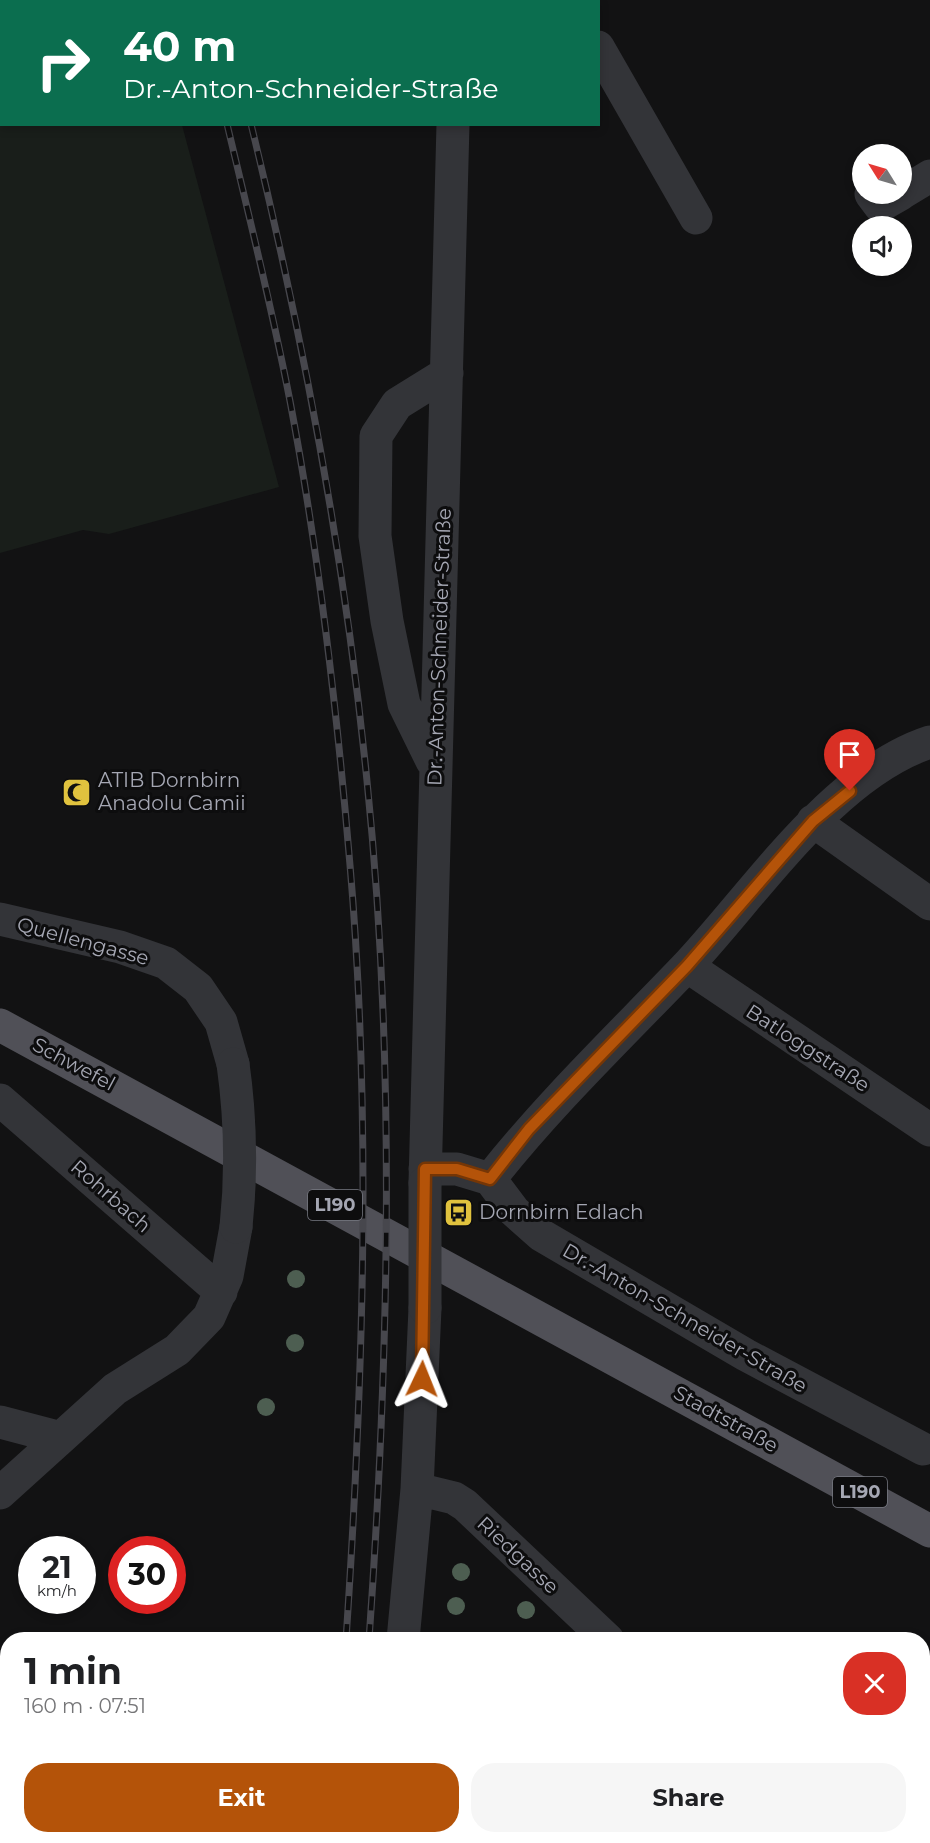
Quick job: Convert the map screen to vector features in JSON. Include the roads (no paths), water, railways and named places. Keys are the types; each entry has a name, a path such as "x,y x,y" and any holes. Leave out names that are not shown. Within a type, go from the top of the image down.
{"main road":[{"name":"Schwefel","path":"0,1025 522,1307"},
{"name":"Stadtstraße","path":"522,1307 930,1531"}],"street":[{"path":"600,50 696,218"},
{"name":"Dr.-Anton-Schneider-Straße","path":"404,1632 417,1490 425,1308 425,1176 453,126"},
{"path":"912,187 930,176"},
{"path":"435,766 404,704 387,621 375,536 376,436 398,404 447,373"},
{"path":"425,1176 457,1169 490,1179 529,1129 687,966 813,821 886,761 930,742"},
{"path":"813,821 930,904"},
{"name":"Quellengasse","path":"0,919 120,947 165,963 198,988 221,1022 233,1064 240,1120 242,1174 236,1227 227,1276 209,1317 177,1350 115,1389 61,1438"},
{"name":"Batloggstraße","path":"687,966 930,1130"},
{"name":"Rohrbach","path":"0,1100 221,1292"},
{"name":"Dr.-Anton-Schneider-Straße","path":"490,1179 514,1210 541,1235 746,1355 923,1449"},
{"path":"0,1422 61,1438"},
{"path":"0,1493 61,1438"},
{"name":"Riedgasse","path":"417,1490 454,1498 465,1505 600,1632"}],"railway":[{"path":"227,126 276,331 310,516 326,632 350,865 361,1058 363,1252 357,1447 346,1632"},
{"path":"251,126 305,369 335,533 358,698 376,888 386,1103 386,1210 381,1425 370,1632"}],"place":[{"name":"ATIB Dornbirn Anadolu Camii","path":"77,792"},
{"name":"Dornbirn Edlach","path":"458,1212"}]}
